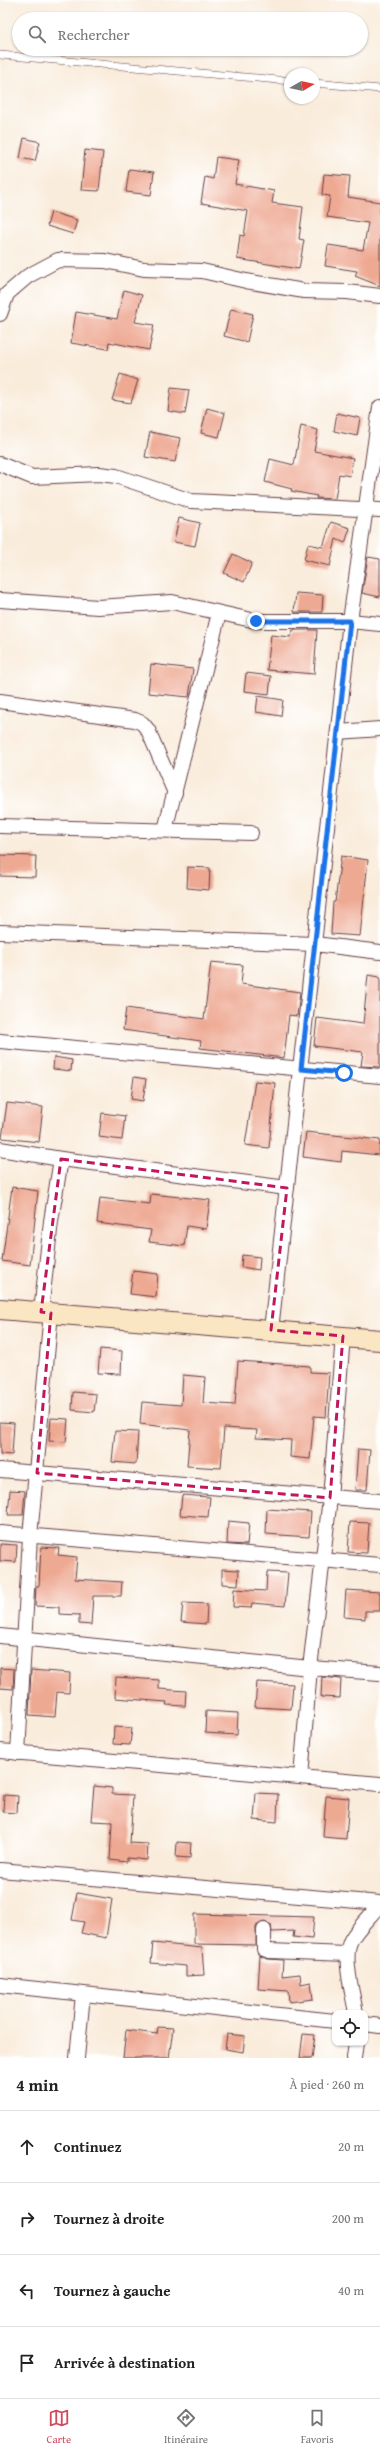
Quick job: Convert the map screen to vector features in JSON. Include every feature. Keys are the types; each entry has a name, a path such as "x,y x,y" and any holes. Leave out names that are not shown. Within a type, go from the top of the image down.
{"street":[{"path":"0,314 7,294 28,276 58,260 105,261 144,269 202,271 246,281 304,291 347,292 380,296"},
{"path":"271,1330 350,621 380,407"},
{"path":"0,464 32,477 99,474 116,476 191,501 380,510"},
{"path":"0,600 98,608 172,602 264,622 350,621 380,624"},
{"path":"165,830 219,613"},
{"path":"0,701 135,720 142,723 148,730 175,793"},
{"path":"338,732 380,729"},
{"path":"0,826 251,833"},
{"path":"0,932 315,944 380,952"},
{"path":"0,1041 380,1076"},
{"path":"0,1149 61,1159 287,1188"},
{"path":"18,1753 22,1638 30,1536 37,1473 51,1222 61,1159"},
{"path":"0,1309 380,1340"},
{"path":"301,1777 321,1562 330,1498 343,1336"},
{"path":"0,1470 380,1501"},
{"path":"0,1534 321,1562 380,1565"},
{"path":"0,1636 310,1668 380,1673"},
{"path":"0,1751 380,1784"},
{"path":"0,1870 380,1904"},
{"path":"356,2010 347,1954 350,1941 380,1904"},
{"path":"264,1930 264,1949 269,1951 347,1954"},
{"path":"0,1985 332,2021"},
{"path":"77,2058 83,1994"},
{"path":"368,2024 380,2026"},
{"path":"354,2058 356,2046"}],"lane":[{"path":"0,55 284,80"},
{"path":"320,84 380,89"}],"highlighted area":[{"path":"61,1159 287,1188 271,1330 343,1336 330,1498 37,1473 51,1313 41,1312"}],"building":[{"path":"24,138 40,142 35,161 20,158"},
{"path":"85,150 103,152 99,191 81,190"},
{"path":"216,157 239,160 235,184 274,191 272,203 303,207 299,239 304,240 299,269 237,259 240,235 244,236 248,211 201,203 205,177 213,179"},
{"path":"129,169 154,172 151,195 126,192"},
{"path":"324,174 350,176 348,197 380,202 380,286 355,276 357,271 325,266 328,245 363,250 368,223 327,217 330,196 322,195"},
{"path":"51,212 77,220 73,234 47,226"},
{"path":"124,290 142,295 135,322 154,325 149,350 109,342 108,349 71,343 76,312 117,319"},
{"path":"231,309 253,314 247,342 224,336"},
{"path":"120,374 138,380 131,403 112,400"},
{"path":"171,388 189,390 185,414 168,411"},
{"path":"207,408 225,413 219,437 201,433"},
{"path":"337,413 360,418 357,436 334,431"},
{"path":"301,426 318,430 314,451 353,458 350,476 339,474 335,499 316,498 317,496 291,491 292,489 265,482 270,459 294,465"},
{"path":"150,432 180,438 175,462 145,457"},
{"path":"179,518 200,523 195,546 174,542"},
{"path":"331,522 350,528 345,543 336,539 330,566 304,560 308,544 323,547"},
{"path":"233,554 252,563 244,582 224,573"},
{"path":"368,557 380,559 380,597 362,593"},
{"path":"296,593 323,595 322,612 294,612"},
{"path":"293,630 317,630 314,674 267,670 271,635 290,637"},
{"path":"151,664 193,669 189,697 148,693"},
{"path":"246,673 271,676 269,694 244,691"},
{"path":"258,696 283,700 281,716 256,712"},
{"path":"0,855 36,856 35,877 0,876"},
{"path":"341,856 368,860 360,936 331,934 333,902 335,902"},
{"path":"188,867 210,868 209,890 187,888"},
{"path":"211,962 243,965 241,984 300,992 297,1016 289,1015 284,1058 200,1048 201,1041 123,1030 126,1008 204,1019"},
{"path":"368,975 380,977 380,1067 361,1066 363,1052 314,1046 317,1018 363,1024"},
{"path":"54,1057 72,1060 71,1071 53,1069"},
{"path":"134,1077 146,1079 143,1101 131,1099"},
{"path":"255,1081 275,1083 269,1148 245,1145"},
{"path":"7,1103 43,1107 39,1142 2,1138"},
{"path":"102,1113 125,1116 122,1140 99,1137"},
{"path":"306,1132 380,1140 379,1155 342,1151 341,1162 303,1157"},
{"path":"12,1187 38,1191 30,1265 2,1261"},
{"path":"151,1194 210,1200 206,1229 187,1226 184,1246 149,1242 151,1230 97,1223 100,1198 150,1204"},
{"path":"242,1255 260,1257 259,1270 241,1267"},
{"path":"133,1271 158,1274 156,1297 130,1294"},
{"path":"100,1349 122,1351 121,1374 98,1373"},
{"path":"238,1361 310,1366 310,1372 329,1373 326,1417 314,1416 310,1459 290,1457 291,1440 256,1438 257,1430 224,1428 221,1468 187,1466 190,1430 140,1424 142,1402 181,1405 183,1375 205,1377 203,1403 235,1405"},
{"path":"73,1392 96,1394 94,1412 72,1410"},
{"path":"51,1418 68,1419 66,1442 49,1441"},
{"path":"0,1422 14,1423 12,1455 0,1454"},
{"path":"115,1431 138,1432 136,1464 112,1462"},
{"path":"358,1449 370,1450 367,1490 355,1490"},
{"path":"10,1490 25,1491 23,1515 8,1515"},
{"path":"182,1495 210,1497 208,1517 180,1515"},
{"path":"267,1509 311,1512 309,1537 266,1534"},
{"path":"228,1521 249,1523 247,1545 227,1544"},
{"path":"350,1522 369,1523 367,1553 348,1552"},
{"path":"0,1544 17,1545 16,1562 0,1561"},
{"path":"41,1547 59,1548 58,1555 77,1557 75,1579 122,1582 121,1596 93,1596 91,1625 79,1624 79,1615 59,1614 59,1607 35,1606 36,1586 39,1586"},
{"path":"222,1569 239,1570 238,1585 222,1584"},
{"path":"267,1572 288,1573 285,1606 252,1603 251,1608 233,1607 234,1589 266,1591"},
{"path":"346,1590 380,1592 380,1611 365,1611 365,1619 344,1617"},
{"path":"183,1603 207,1604 206,1624 181,1622"},
{"path":"0,1668 14,1669 13,1689 0,1688"},
{"path":"31,1670 70,1673 69,1693 57,1692 55,1717 29,1715"},
{"path":"116,1677 159,1680 159,1689 186,1691 185,1706 166,1705 167,1702 115,1698"},
{"path":"322,1677 341,1679 340,1698 321,1697"},
{"path":"257,1682 293,1684 291,1709 255,1707"},
{"path":"206,1711 238,1713 237,1735 205,1733"},
{"path":"114,1727 132,1728 130,1745 113,1744"},
{"path":"94,1786 112,1788 112,1794 133,1795 130,1843 148,1844 147,1860 127,1858 127,1862 110,1860 112,1822 91,1821"},
{"path":"256,1793 278,1794 277,1822 254,1820"},
{"path":"4,1795 18,1796 17,1813 3,1812"},
{"path":"326,1796 349,1798 346,1839 323,1837"},
{"path":"177,1842 191,1843 190,1858 176,1857"},
{"path":"77,1893 112,1899 106,1938 81,1933 84,1922 72,1920"},
{"path":"194,1914 314,1917 312,1939 293,1937 294,1931 272,1932 271,1925 264,1922 256,1926 256,1945 194,1944"},
{"path":"153,1943 202,1948 204,1975 186,1976 186,1966 151,1963"},
{"path":"260,1956 268,1959 283,1960 282,1976 300,1974 301,1984 311,1982 313,1999 289,2002 288,1991 258,1989"},
{"path":"158,2027 173,2028 169,2058 123,2058 126,2030 157,2034"},
{"path":"227,2034 245,2036 243,2052 225,2049"},
{"path":"303,2034 315,2035 312,2058 300,2058"}],"route":[{"path":"256,621 350,621 301,1069 344,1073"}]}
